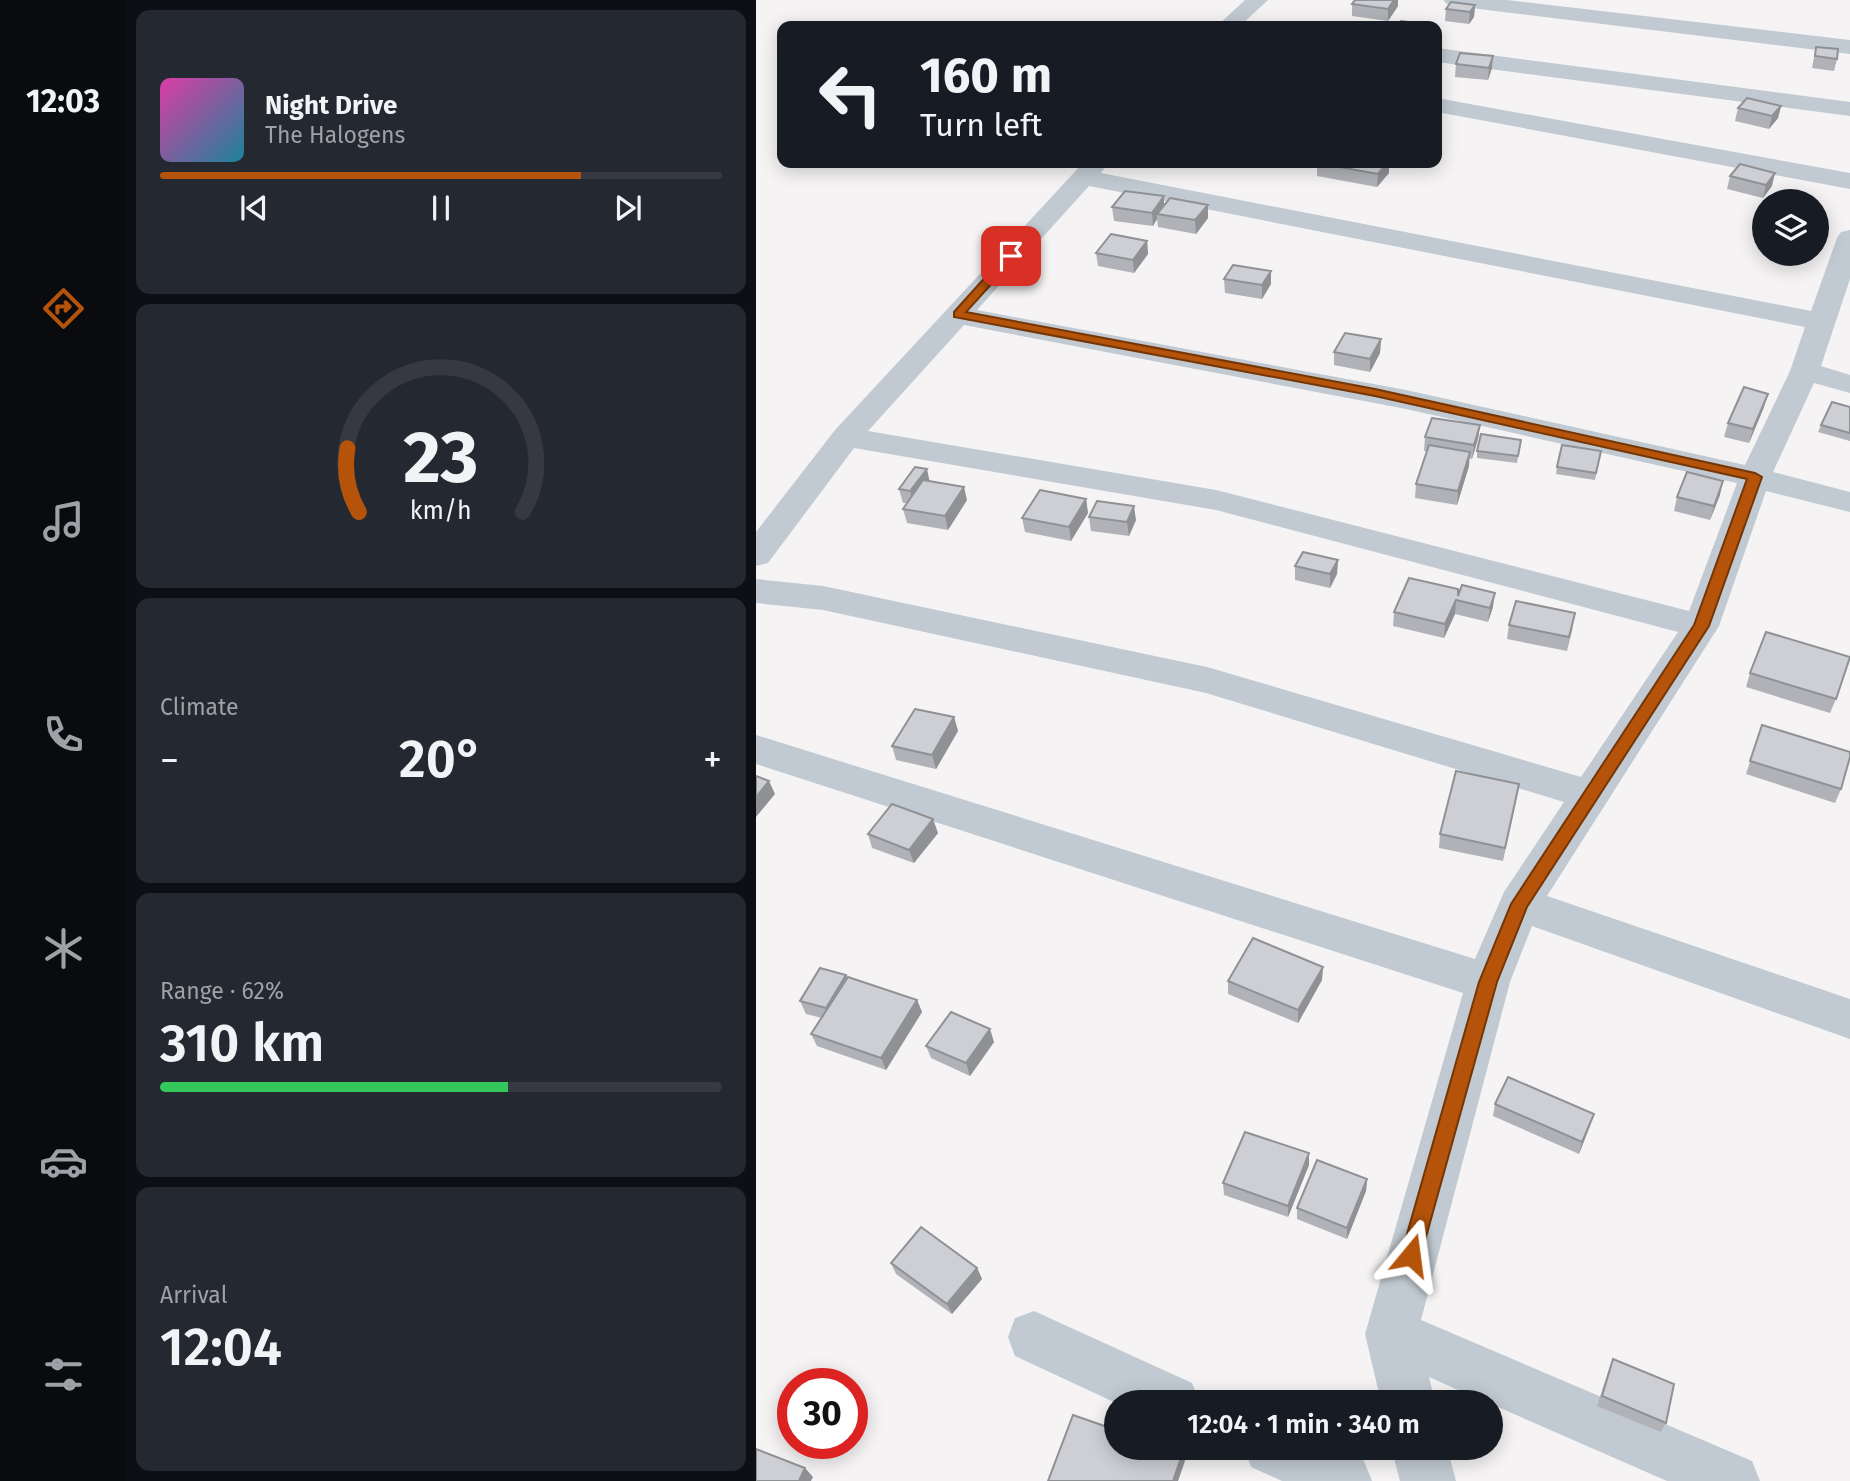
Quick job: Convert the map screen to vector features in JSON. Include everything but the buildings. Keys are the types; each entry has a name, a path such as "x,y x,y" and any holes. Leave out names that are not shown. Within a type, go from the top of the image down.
{"street":[{"path":"1238,21 1257,0"},
{"path":"1454,0 1850,47"},
{"path":"1442,56 1850,109"},
{"path":"1522,103 1548,71"},
{"path":"1442,105 1522,103 1850,181"},
{"path":"756,555 846,437 1089,170 1822,321"},
{"path":"1405,1390 1391,1334 1488,982 1520,904 1589,794 1701,626 1755,477 1805,371 1850,238"},
{"path":"958,314 1375,393 1755,477 1850,502"},
{"path":"1805,371 1850,384"},
{"path":"846,437 1216,500 1701,626"},
{"path":"756,590 822,598 1207,680 1589,794"},
{"path":"756,749 1488,982"},
{"path":"1520,904 1850,1019"},
{"path":"1391,1334 1732,1481"},
{"path":"1034,1337 1147,1390"},
{"path":"1299,1460 1344,1481"},
{"path":"1422,1460 1428,1481"}],"route":[{"path":"1011,256 958,314 1375,393 1755,477 1701,626 1589,794 1520,904 1488,982 1411,1255"}]}
